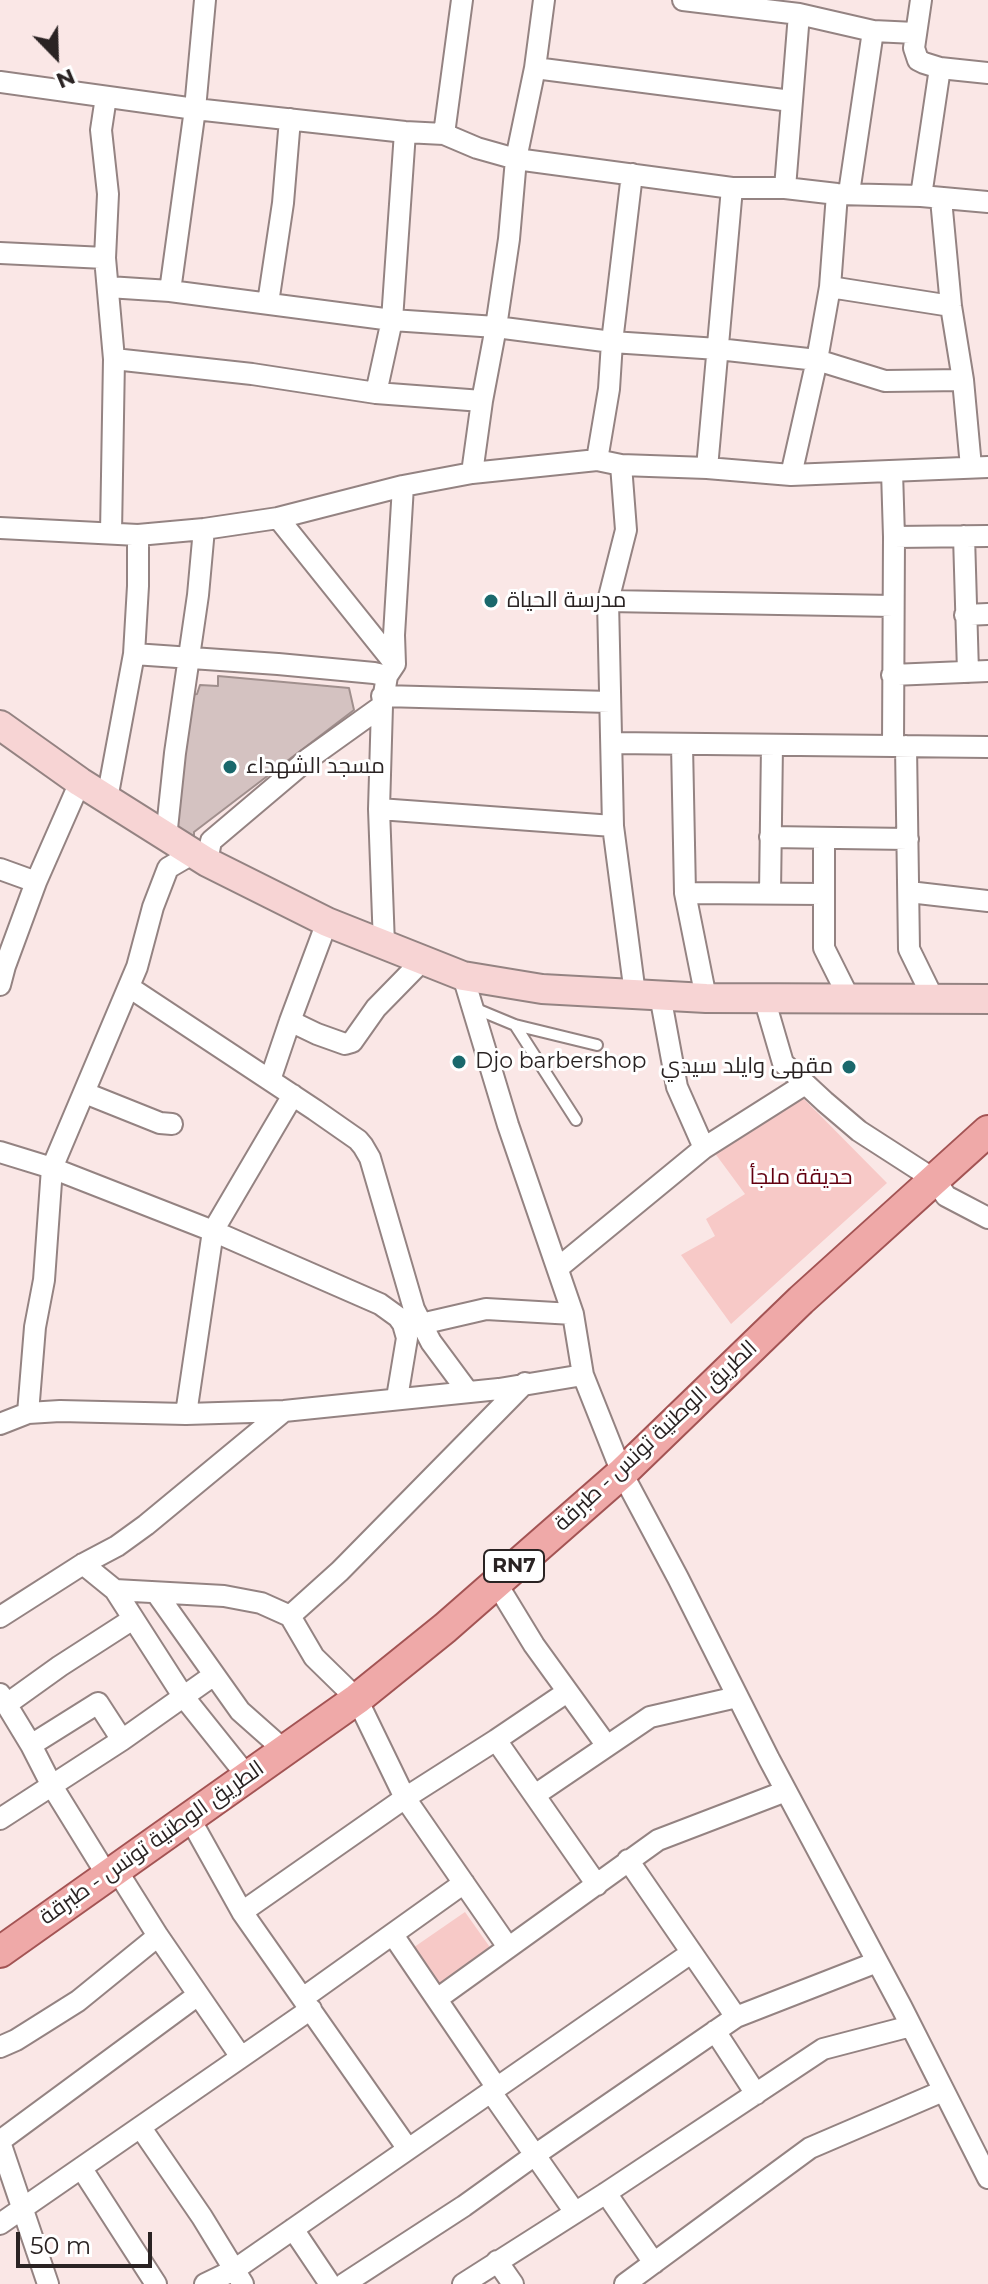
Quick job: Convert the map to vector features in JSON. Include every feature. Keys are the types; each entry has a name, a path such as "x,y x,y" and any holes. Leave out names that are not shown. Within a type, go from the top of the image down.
{"main road":[{"path":"0,725 80,782 200,858 327,922 463,976 542,989 706,998 988,999"},
{"name":"الطريق الوطنية تونس - طبرقة","path":"0,1952 357,1699 445,1628 495,1581 622,1473 801,1300 988,1131"}],"street":[{"path":"170,291 195,109 205,0"},
{"path":"444,134 462,0"},
{"path":"472,473 509,239 516,159 535,68 544,0"},
{"path":"683,0 799,14 873,31 915,33"},
{"path":"921,0 914,48 918,60 940,68 988,73"},
{"path":"785,188 799,14"},
{"path":"791,475 817,360 873,31"},
{"path":"535,68 791,101"},
{"path":"0,528 138,535 204,529 278,518 403,486 472,473 597,460 621,465 791,475 979,467 931,197 940,68"},
{"path":"0,82 195,109 444,134 477,148 516,159 732,188 785,188 979,201 988,220"},
{"path":"106,97 101,130 108,194 105,258 114,359 111,533"},
{"path":"268,303 283,203 290,119"},
{"path":"376,393 392,320 405,132"},
{"path":"597,460 609,389 632,174"},
{"path":"707,468 732,188"},
{"path":"0,253 105,258"},
{"path":"108,287 170,291 392,320 496,327 612,342 817,360 885,381 963,380"},
{"path":"830,287 951,306"},
{"path":"114,359 252,374 376,393 482,401"},
{"path":"621,465 626,530 608,601 613,826 648,994 677,1087 704,1148"},
{"path":"892,471 892,675 908,839 909,949 933,998"},
{"path":"384,945 379,809 382,701 391,670 403,486"},
{"path":"278,518 391,670"},
{"path":"166,838 204,529"},
{"path":"107,799 134,654 138,535"},
{"path":"892,675 978,671 965,615 964,536"},
{"path":"894,537 988,536"},
{"path":"608,601 893,606"},
{"path":"965,615 988,614"},
{"path":"134,654 374,673 391,670"},
{"path":"28,1413 35,1327 44,1280 52,1168 137,967 153,907 168,868 200,858 211,841 382,701 610,702"},
{"path":"612,743 988,747"},
{"path":"682,745 685,893 706,998"},
{"path":"770,893 772,745"},
{"path":"0,985 36,882 80,782"},
{"path":"379,809 613,826"},
{"path":"770,837 908,839"},
{"path":"824,838 824,948 849,998"},
{"path":"0,869 36,882"},
{"path":"909,892 988,901"},
{"path":"685,893 823,894"},
{"path":"270,1080 327,922"},
{"path":"290,1021 345,1044 352,1042 376,1008 422,961"},
{"path":"463,976 508,1125 573,1314 583,1375 622,1473 988,2178"},
{"path":"129,987 358,1140 368,1153 411,1316 468,1392"},
{"path":"764,998 783,1063 859,1131 935,1180 946,1196 988,1218"},
{"path":"558,1268 704,1148 805,1084"},
{"path":"85,1093 160,1123 172,1124"},
{"path":"186,1414 213,1231 293,1095"},
{"path":"0,1152 52,1168 213,1231 411,1316 486,1309 573,1314"},
{"path":"397,1398 407,1338 403,1324 411,1316"},
{"path":"0,1424 28,1413 91,1410 186,1414 284,1411 499,1389 583,1375"},
{"path":"290,1616 340,1571 525,1383"},
{"path":"0,1617 146,1525 284,1411"},
{"path":"83,1564 115,1590 183,1696 247,1776"},
{"path":"495,1581 534,1645 607,1746"},
{"path":"115,1590 224,1596 261,1603 290,1616 314,1657 357,1699 405,1798 508,1947"},
{"path":"157,1594 240,1711 284,1750"},
{"path":"133,1619 4,1699 52,1786 241,2057"},
{"path":"0,1819 122,1740 214,1675"},
{"path":"242,1912 405,1798 567,1692"},
{"path":"535,1795 650,1717 737,1697"},
{"path":"31,1745 98,1703 122,1740"},
{"path":"496,1740 597,1885"},
{"path":"437,1999 658,1840 786,1791"},
{"path":"189,1817 242,1912 408,2149"},
{"path":"628,1860 736,2017"},
{"path":"0,2224 241,2057 393,1935 464,1883"},
{"path":"393,1935 574,2211"},
{"path":"0,2047 78,2001 158,1936"},
{"path":"205,2284 238,2277 293,2229 691,1953"},
{"path":"344,2284 464,2206 736,2017 877,1962"},
{"path":"48,2284 0,2141 198,1995"},
{"path":"463,2284 823,2049 911,2026"},
{"path":"715,2031 756,2094"},
{"path":"625,2284 810,2148 943,2091"},
{"path":"141,2128 202,2217 238,2277"},
{"path":"82,2169 156,2284"},
{"path":"606,2193 654,2263"},
{"path":"293,2229 330,2284"},
{"path":"497,2261 513,2284"}],"lane":[{"path":"473,1007 515,1025 597,1045"},
{"path":"515,1025 576,1120"}],"green space":[{"name":"حديقة ملجأ","path":"802,1097 887,1183 731,1324 681,1255 715,1236 706,1219 745,1194 714,1152"},
{"path":"465,1912 499,1960 441,2000 407,1952"}],"building":[{"name":"مسجد الشهداء","path":"218,676 349,688 354,710 184,841 176,824 189,695 197,694 200,685 218,686"}],"place":[{"name":"مدرسة الحياة","path":"491,601"},
{"name":"مسجد الشهداء","path":"230,767"},
{"name":"Djo barbershop","path":"459,1062"},
{"name":"مقهى وايلد سيدي","path":"849,1067"}]}
